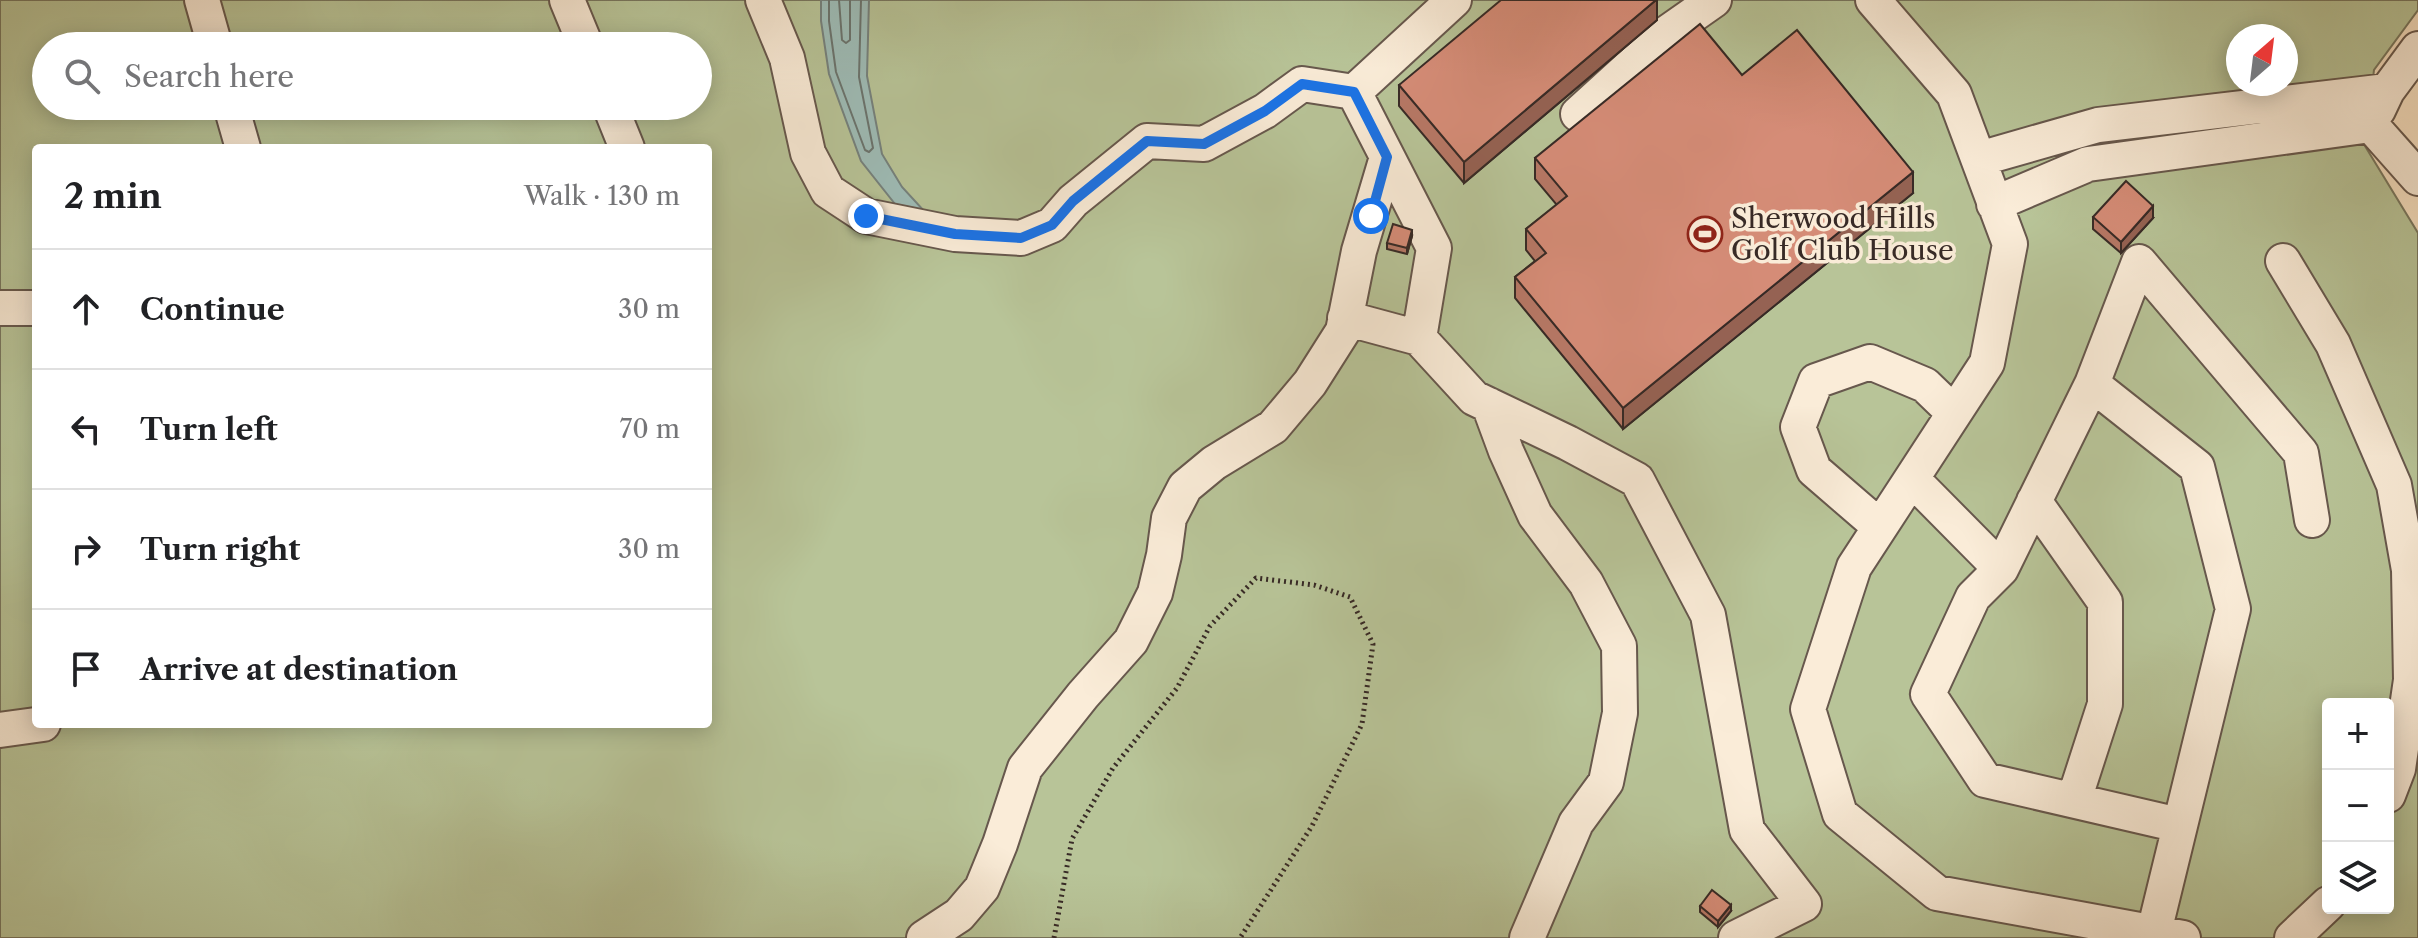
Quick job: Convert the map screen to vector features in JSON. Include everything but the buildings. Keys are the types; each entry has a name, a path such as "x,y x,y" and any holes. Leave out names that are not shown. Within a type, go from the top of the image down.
{"street":[{"path":"202,0 211,32"},
{"path":"567,0 580,32"},
{"path":"763,0 787,58 808,153 828,191 866,216 955,234 1021,238 1052,225 1073,201 1147,141 1204,144 1265,111 1302,84 1354,92"},
{"path":"1354,92 1454,0"},
{"path":"1578,114 1667,33 1714,0"},
{"path":"1873,0 1954,94 2010,244 1987,363 1854,567 1808,709 1840,814 1937,893 2168,935 2179,825 2233,609 2197,467 2092,384"},
{"path":"2371,125 2387,91 2418,49"},
{"path":"1979,159 2098,125 2387,91"},
{"path":"1354,92 1434,248 1419,338"},
{"path":"235,120 242,144"},
{"path":"616,120 625,144"},
{"path":"1994,204 2088,164 2371,125"},
{"path":"2371,125 2418,178"},
{"path":"924,938 959,915 982,888 1025,768 1131,641 1155,593 1169,518 1185,487 1214,463 1273,427 1310,383 1343,331 1359,251 1387,157"},
{"path":"2283,261 2333,344 2394,485 2409,570 2411,680 2401,783"},
{"path":"2179,825 1985,780 1928,694 1973,597 2001,569 2092,384 2139,262 2301,453 2312,520"},
{"path":"0,308 32,308"},
{"path":"1345,318 1419,338 1474,398 1637,480 1708,615 1747,830 1804,904 1736,938"},
{"path":"1880,527 1814,470 1798,427 1816,381 1870,362 1925,385 1954,413"},
{"path":"1489,405 1535,515 1586,583 1619,646 1620,713 1606,782 1576,823 1527,938"},
{"path":"1912,479 2001,569"},
{"path":"2034,501 2105,602 2105,704 2074,800"},
{"path":"0,730 32,726"},
{"path":"2292,938 2322,910"}],"path":[{"path":"1054,938 1072,839 1113,768 1177,688 1210,626 1256,578 1314,585 1350,597 1373,644 1362,724 1312,826 1240,938"}],"green space":[{"path":"0,0 2418,0 2418,10 2374,70 2365,146 2418,233 2418,938 0,938"}],"water":[{"path":"821,0 869,0 867,76 882,154 902,187 936,224 895,204 861,161 829,74"}],"place":[{"name":"Sherwood Hills Golf Club House","path":"1705,234"}],"route":[{"path":"866,216 955,234 1021,238 1052,225 1073,201 1147,141 1204,144 1265,111 1302,84 1354,92 1387,157 1371,216"}]}
